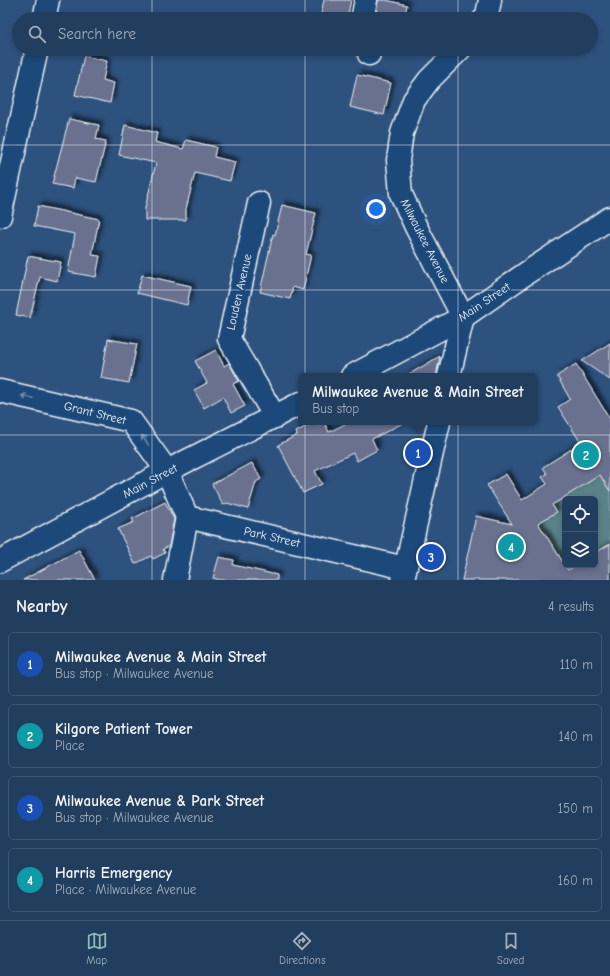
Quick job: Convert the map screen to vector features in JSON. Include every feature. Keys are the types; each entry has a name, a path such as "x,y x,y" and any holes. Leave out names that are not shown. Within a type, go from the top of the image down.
{"street":[{"path":"45,12 48,0"},
{"path":"363,12 366,0"},
{"path":"488,12 490,0"},
{"path":"0,216 35,56"},
{"name":"Milwaukee Avenue","path":"453,56 429,80 414,100 402,133 398,160 401,194 416,227 463,316"},
{"name":"Louden Avenue","path":"259,203 229,339 275,417"},
{"name":"Main Street","path":"358,373 463,316 610,218"},
{"path":"450,373 463,316"},
{"name":"Grant Street","path":"0,391 131,421 167,471"},
{"name":"Main Street","path":"0,561 167,471 298,405"},
{"path":"404,574 438,425"},
{"path":"167,471 187,517 175,580"},
{"name":"Park Street","path":"187,517 404,574"}],"green space":[{"path":"600,475 610,491 610,544 598,551 598,496 566,496"},
{"path":"562,499 562,561 538,523 556,512 552,505"}],"building":[{"path":"324,0 351,0 348,12 321,12"},
{"path":"378,0 386,0 407,5 406,12 376,12"},
{"path":"84,56 107,61 103,80 114,83 110,103 75,95"},
{"path":"357,75 391,83 384,115 350,107"},
{"path":"69,119 99,125 96,139 106,141 96,182 75,178 73,188 52,184"},
{"path":"125,125 157,133 155,142 183,149 186,140 216,147 214,157 235,162 230,181 195,173 186,209 186,220 145,220 145,208 156,163 119,155"},
{"path":"282,205 316,213 306,254 311,255 303,290 293,287 290,299 260,292 273,234 275,235"},
{"path":"38,206 99,219 92,255 100,256 96,277 68,272 75,234 34,226"},
{"path":"28,256 61,262 57,281 40,277 30,318 16,315"},
{"path":"142,275 191,286 187,305 137,293"},
{"path":"108,339 137,344 129,383 101,378"},
{"path":"610,343 610,380 582,361"},
{"path":"216,350 224,366 229,363 239,381 233,384 245,406 231,413 223,397 204,408 194,390 207,383 195,361"},
{"path":"440,356 437,373 411,373"},
{"path":"576,364 610,419 610,491 600,475 566,496 562,496 562,499 552,505 557,512 538,523 562,561 562,568 567,568 568,570 571,568 598,568 598,551 610,544 610,580 462,580 476,516 512,524 487,485 506,474 522,500 547,484 542,477 547,474 543,467 581,443 558,407 570,399 557,376"},
{"path":"309,425 326,425 329,432 343,425 399,425 372,439 377,450 357,461 353,453 315,471 322,484 303,493 278,445 297,435 296,432"},
{"path":"252,463 261,479 256,482 248,509 227,503 223,505 212,484"},
{"path":"165,502 174,519 169,546 163,549 165,553 153,559 151,556 135,564 118,529 134,522 132,519"},
{"path":"79,550 95,580 23,580"},
{"path":"219,557 234,560 233,565 277,575 277,580 220,580 213,578"}],"place":[{"name":"Milwaukee Avenue & Main Street","path":"418,453"},
{"name":"Kilgore Patient Tower","path":"586,455"},
{"name":"Harris Emergency","path":"511,547"},
{"name":"Milwaukee Avenue & Park Street","path":"431,557"}]}
